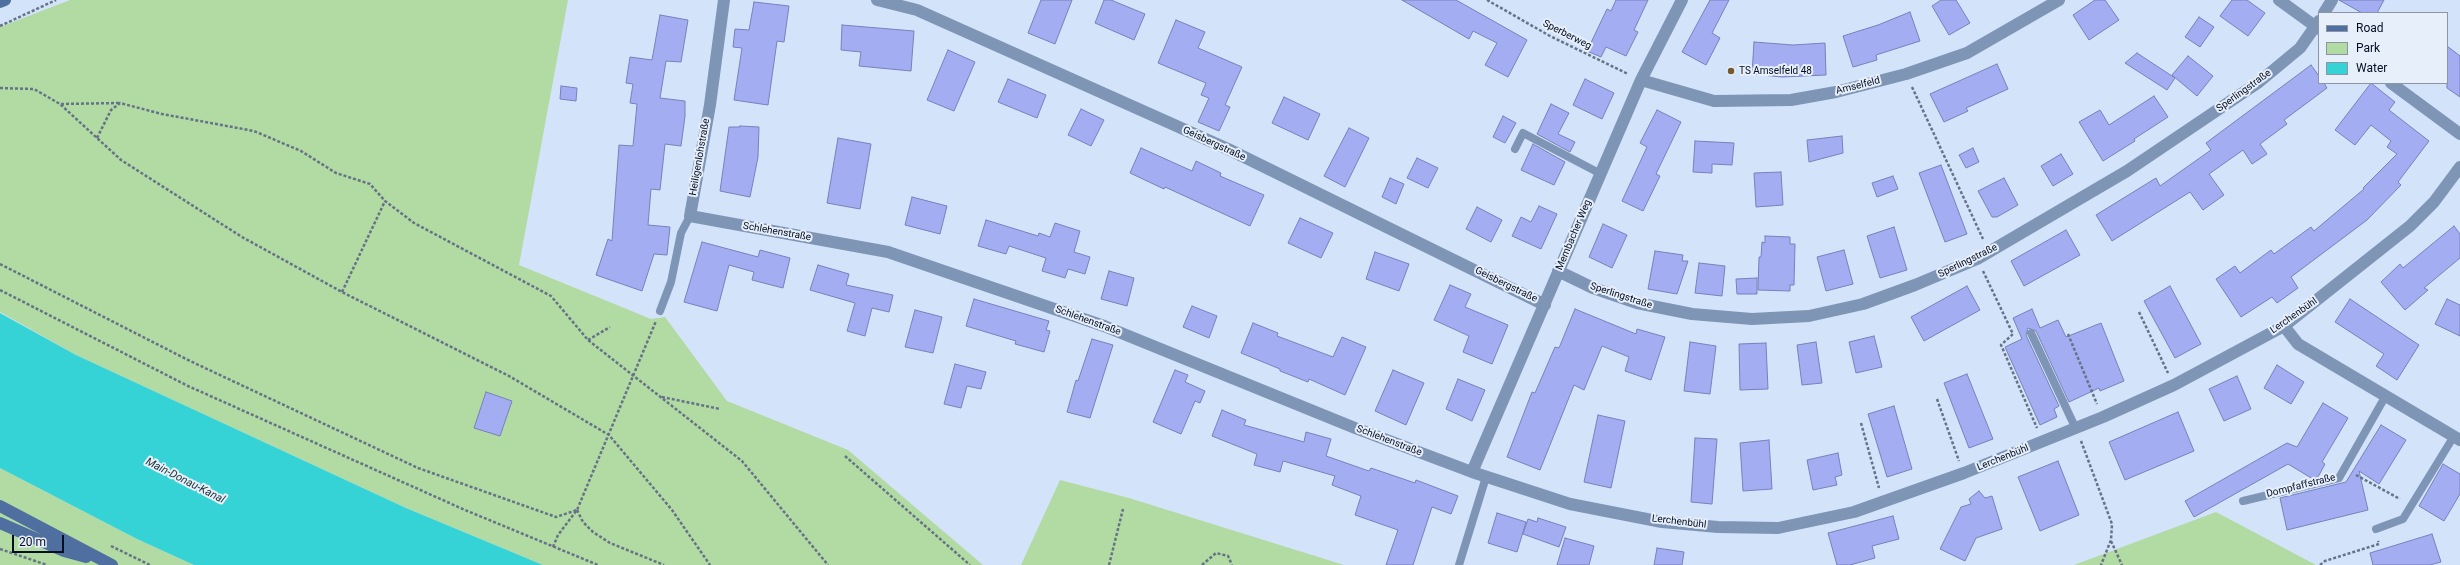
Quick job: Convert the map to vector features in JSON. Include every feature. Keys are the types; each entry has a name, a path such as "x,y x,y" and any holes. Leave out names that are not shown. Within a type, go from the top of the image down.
{"main road":[{"path":"0,2 5,0"},
{"path":"0,506 109,564"},
{"path":"0,523 64,551 109,564"}],"street":[{"name":"Heiligenlohstraße","path":"690,216 710,105 724,0"},
{"name":"Geisbergstraße","path":"877,0 917,10 1221,146 1545,305"},
{"name":"Membacher Weg","path":"1472,472 1642,80 1682,0"},
{"name":"Amselfeld","path":"1642,80 1714,101 1791,100 1836,92 1906,74 1967,53 2001,35 2059,0"},
{"path":"2279,0 2318,26"},
{"path":"2325,12 2332,0"},
{"name":"Sperlingstraße","path":"1558,271 1593,288 1637,303 1692,314 1752,319 1809,316 1863,304 1916,285 1977,259 2128,171 2259,82 2300,48 2318,26"},
{"path":"2392,84 2460,134"},
{"name":"Lerchenbühl","path":"1472,472 1570,504 1662,522 1718,527 1778,528 1854,512 1964,474 2076,429 2174,385 2284,326 2410,226 2434,202 2460,166"},
{"name":"Schlehenstraße","path":"690,216 888,252 1104,326 1356,428 1472,472"},
{"path":"2284,326 2298,344 2385,397 2457,438"}],"lane":[{"path":"1515,149 1523,133 1601,174"},
{"name":"Heiligenlohstraße","path":"660,311 671,282 681,234 690,216"},
{"path":"2031,333 2076,429"},
{"name":"Dompfaffstraße","path":"2243,501 2340,478 2385,397"},
{"path":"2376,529 2403,519 2457,438"},
{"path":"1459,565 1486,476"}],"path":[{"path":"0,26 56,0"},
{"name":"Sperberweg","path":"1487,0 1550,36 1642,80"},
{"path":"1906,74 1989,252"},
{"path":"0,88 34,89 60,104 121,160 242,237 342,292 509,376 610,435 672,510 710,565"},
{"path":"60,104 120,103 162,114 254,131 301,151 336,172 370,184 385,201 414,223 552,296 588,340 633,376 662,396 742,460 828,565"},
{"path":"97,138 111,110 120,103"},
{"path":"342,292 385,201"},
{"path":"1977,259 2013,334 2001,345 2043,441"},
{"path":"0,264 190,362 418,468 556,517 577,510"},
{"path":"0,290 188,386 465,510 598,565"},
{"path":"553,547 558,535 577,510 610,435 660,311"},
{"path":"2139,312 2174,385"},
{"path":"588,340 610,327"},
{"path":"2068,334 2103,417"},
{"path":"662,396 720,409"},
{"path":"1937,399 1964,474"},
{"path":"1861,423 1882,503"},
{"path":"2076,429 2112,524 2111,540 2101,565"},
{"path":"844,456 970,565"},
{"path":"2345,469 2411,506"},
{"path":"1109,565 1123,509"},
{"path":"577,510 583,522 592,532 610,542 664,565"},
{"path":"2320,565 2325,561 2379,544 2376,529"},
{"path":"2111,540 2122,565"},
{"path":"0,549 47,565"},
{"path":"1202,565 1216,553 1228,556 1232,565"}],"green space":[{"path":"70,0 568,0 519,265 651,319 665,317 727,401 848,450 983,565 543,565 406,508 76,355 0,312 0,27"},
{"path":"0,468 137,539 194,565 0,565"},
{"path":"1060,480 1129,498 1344,565 1021,565"},
{"path":"2216,512 2316,565 2074,565"}],"water":[{"name":"Main-Donau-Kanal","path":"0,313 76,355 406,508 543,565 194,565 137,539 0,468"}],"building":[{"path":"1041,0 1072,0 1055,44 1028,33"},
{"path":"1104,0 1111,0 1145,14 1134,40 1095,23"},
{"path":"1402,0 1456,0 1527,40 1508,77 1485,65 1497,43 1473,31 1469,39"},
{"path":"1616,0 1648,0 1634,30 1638,32 1626,56 1606,47 1601,57 1587,51 1607,9 1611,11"},
{"path":"1710,0 1729,0 1712,33 1720,38 1706,65 1682,52"},
{"path":"1941,0 1956,0 1970,23 1949,35 1932,6"},
{"path":"2095,0 2105,0 2119,20 2089,40 2073,15"},
{"path":"2232,0 2247,0 2265,13 2248,36 2220,16"},
{"path":"2339,0 2384,0 2378,12 2360,12"},
{"path":"754,2 789,6 784,42 777,41 768,105 734,100 742,48 733,47 735,29 749,30"},
{"path":"1910,12 1920,41 1876,55 1877,60 1853,67 1843,36 1878,25"},
{"path":"660,15 688,20 681,62 666,61 660,98 685,101 685,116 681,146 665,144 660,190 651,189 648,225 670,227 667,255 654,254 642,291 596,275 608,239 612,241 619,145 633,146 637,104 630,103 633,84 626,83 630,57 652,60"},
{"path":"2199,17 2214,27 2200,47 2185,37"},
{"path":"1176,20 1205,32 1198,48 1242,67 1225,105 1230,107 1219,131 1198,122 1209,98 1201,95 1206,83 1158,63"},
{"path":"842,25 914,31 911,71 859,66 861,52 841,50"},
{"path":"1754,42 1793,45 1825,43 1826,75 1782,77 1752,74"},
{"path":"2448,47 2460,56 2460,97 2447,88"},
{"path":"948,50 975,62 954,111 927,100"},
{"path":"2137,53 2175,78 2167,90 2125,63"},
{"path":"2188,56 2213,76 2197,96 2172,75"},
{"path":"1997,64 2008,89 1966,108 1968,111 1944,122 1930,94"},
{"path":"2311,65 2318,75 2318,84 2325,84 2327,88 2284,120 2287,124 2260,144 2267,154 2252,164 2243,150 2209,174 2224,195 2203,210 2190,192 2112,241 2096,215 2156,178 2160,186 2211,150 2206,143"},
{"path":"1008,79 1046,95 1037,118 998,102"},
{"path":"1585,79 1614,93 1602,119 1573,105"},
{"path":"2370,84 2372,84 2395,102 2389,110 2429,141 2398,182 2401,185 2367,220 2291,277 2298,288 2277,303 2272,297 2241,317 2216,279 2235,266 2240,273 2271,250 2274,254 2311,227 2314,231 2364,189 2363,188 2397,154 2387,147 2391,141 2371,125 2355,145 2335,130"},
{"path":"561,86 577,88 576,101 560,99"},
{"path":"2154,96 2168,117 2134,139 2135,141 2103,161 2079,122 2100,110 2109,125"},
{"path":"1284,97 1320,114 1308,140 1272,123"},
{"path":"1551,104 1569,113 1558,134 1575,142 1570,152 1537,134"},
{"path":"1081,109 1104,120 1091,146 1068,135"},
{"path":"1657,110 1681,122 1656,174 1660,176 1643,211 1622,201 1647,147 1640,143"},
{"path":"1503,116 1516,123 1505,143 1493,137"},
{"path":"729,127 759,127 758,157 750,197 720,191"},
{"path":"1349,128 1369,138 1345,187 1324,176"},
{"path":"1842,136 1843,153 1809,162 1807,140"},
{"path":"838,138 871,144 860,209 827,203"},
{"path":"1695,141 1734,143 1732,165 1712,164 1712,173 1693,172"},
{"path":"1533,144 1565,162 1554,185 1521,170"},
{"path":"1141,148 1192,171 1196,161 1221,173 1220,176 1264,195 1250,226 1165,187 1164,189 1130,173"},
{"path":"1973,148 1979,162 1966,168 1959,155"},
{"path":"2061,154 2073,174 2053,186 2041,166"},
{"path":"1417,158 1438,168 1428,188 1407,178"},
{"path":"1941,165 1967,234 1945,242 1919,173"},
{"path":"1781,172 1783,205 1756,207 1754,173"},
{"path":"1893,176 1898,189 1877,197 1872,183"},
{"path":"1390,178 1404,184 1396,204 1382,197"},
{"path":"2004,178 2018,205 1997,217 1992,217 1978,191"},
{"path":"912,197 947,206 940,234 905,225"},
{"path":"1539,206 1557,214 1541,249 1512,236 1521,217 1531,222"},
{"path":"1477,207 1502,220 1491,242 1466,229"},
{"path":"1300,218 1333,233 1321,258 1288,243"},
{"path":"986,220 1038,236 1039,233 1050,237 1055,223 1080,231 1074,252 1090,257 1085,274 1068,269 1065,278 1042,271 1046,258 1009,246 1006,254 978,246"},
{"path":"1603,224 1627,235 1612,268 1589,257"},
{"path":"2454,226 2460,234 2460,258 2424,288 2428,290 2405,310 2381,282 2400,264 2403,268"},
{"path":"1894,227 1907,270 1880,278 1867,236"},
{"path":"2066,230 2080,255 2024,286 2011,261"},
{"path":"1765,236 1790,237 1790,244 1795,244 1794,285 1790,285 1790,291 1758,290 1759,257 1761,257 1762,242 1765,243"},
{"path":"702,242 758,257 760,250 790,258 783,288 752,280 754,272 729,265 717,311 684,302"},
{"path":"1844,250 1853,284 1826,291 1817,257"},
{"path":"1655,251 1683,255 1682,261 1688,261 1677,294 1648,289"},
{"path":"1375,252 1409,264 1399,291 1366,279"},
{"path":"1699,263 1725,266 1722,296 1695,293"},
{"path":"818,265 849,274 846,285 893,295 889,312 872,308 865,336 847,331 855,303 810,290"},
{"path":"1109,271 1134,278 1127,306 1101,299"},
{"path":"1757,278 1757,294 1737,294 1736,279"},
{"path":"1450,285 1471,294 1465,307 1508,325 1492,364 1463,352 1469,336 1434,320"},
{"path":"1967,286 1980,310 1924,341 1911,317"},
{"path":"2170,286 2201,344 2175,358 2144,301"},
{"path":"974,299 1049,321 1046,330 1050,331 1044,352 1015,344 1016,341 966,326"},
{"path":"2350,299 2419,345 2397,380 2376,366 2384,354 2335,322"},
{"path":"2447,299 2460,305 2460,336 2435,324"},
{"path":"1192,306 1217,316 1209,338 1183,327"},
{"path":"1575,309 1636,334 1637,329 1665,337 1651,380 1625,371 1629,357 1602,346 1584,390 1574,385 1540,470 1507,457 1532,392 1535,393 1555,347 1559,348"},
{"path":"2032,309 2040,328 2058,320 2066,337 2101,323 2124,381 2100,391 2099,388 2069,402 2036,331 2028,328 2026,335 2059,406 2054,409 2057,417 2040,425 2005,347 2022,339 2013,318"},
{"path":"915,310 942,317 933,353 905,347"},
{"path":"1253,323 1278,333 1277,336 1333,357 1342,337 1366,347 1345,395 1309,379 1308,382 1280,371 1280,369 1241,353"},
{"path":"1874,336 1882,367 1856,373 1849,342"},
{"path":"1092,339 1113,345 1090,418 1067,412 1076,380 1078,381"},
{"path":"1690,342 1716,346 1710,394 1684,391"},
{"path":"1816,342 1822,383 1802,385 1797,345"},
{"path":"1766,343 1768,389 1740,390 1739,344"},
{"path":"955,364 986,372 981,389 967,386 961,408 944,404"},
{"path":"2277,365 2304,382 2291,404 2264,388"},
{"path":"1175,370 1188,375 1185,382 1205,391 1200,403 1195,401 1181,434 1153,422"},
{"path":"1393,370 1424,383 1406,425 1375,411"},
{"path":"1967,374 1993,439 1969,448 1944,383"},
{"path":"2237,376 2251,409 2224,421 2209,389"},
{"path":"1458,379 1485,390 1472,421 1446,409"},
{"path":"486,392 512,401 500,436 474,428"},
{"path":"2323,403 2348,418 2322,462 2325,464 2318,477 2313,479 2288,464 2194,517 2185,501 2287,443 2297,447"},
{"path":"1894,406 1912,469 1887,477 1868,414"},
{"path":"1222,410 1246,420 1244,425 1304,442 1306,432 1331,439 1326,456 1369,471 1371,468 1415,483 1416,480 1458,496 1451,514 1432,507 1413,565 1386,565 1398,530 1355,515 1361,496 1332,485 1335,476 1283,461 1280,472 1254,465 1257,454 1212,436"},
{"path":"2178,412 2194,451 2125,480 2109,442"},
{"path":"1598,415 1625,421 1611,488 1584,482"},
{"path":"2381,425 2406,440 2379,484 2359,471 2368,510 2287,530 2280,498 2346,482"},
{"path":"1695,438 1717,439 1712,504 1691,502"},
{"path":"1769,440 1772,489 1743,491 1740,443"},
{"path":"1838,453 1842,475 1835,477 1837,485 1813,490 1807,460"},
{"path":"2058,461 2079,515 2040,531 2018,477"},
{"path":"2443,464 2460,474 2460,494 2444,521 2419,506"},
{"path":"1979,491 1985,498 1992,496 2002,529 1976,538 1965,561 1940,549 1961,507 1971,504 1969,499"},
{"path":"1497,513 1526,522 1517,552 1488,543"},
{"path":"1893,516 1899,539 1872,546 1875,558 1850,565 1837,565 1828,533"},
{"path":"1538,518 1566,527 1559,547 1523,534 1528,519 1537,522"},
{"path":"2432,534 2441,562 2430,565 2373,565 2370,553"},
{"path":"1565,538 1594,546 1589,565 1557,565"},
{"path":"1657,548 1684,552 1682,565 1654,565"}],"place":[{"name":"TS Amselfeld 48","path":"1731,71"}]}
